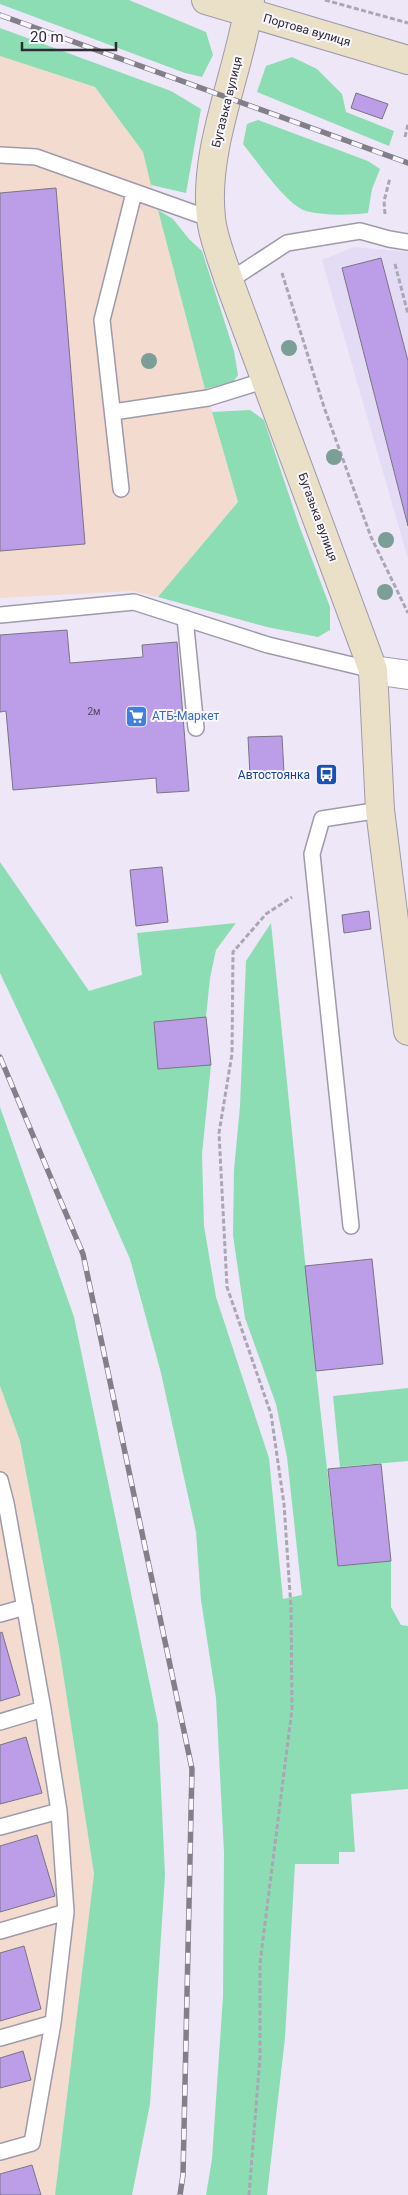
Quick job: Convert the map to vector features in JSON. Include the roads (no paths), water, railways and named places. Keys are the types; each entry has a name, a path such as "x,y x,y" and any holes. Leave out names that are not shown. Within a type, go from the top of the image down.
{"street":[{"name":"Портова вулиця","path":"206,0 249,7 408,60"},
{"name":"Бугазька вулиця","path":"249,7 237,66 216,137 211,192 211,219 230,281 374,670 380,810 408,1032"},
{"path":"374,670 408,675"}],"lane":[{"path":"0,155 36,157 211,219"},
{"path":"121,489 102,320 134,193"},
{"path":"230,281 287,243 360,231 408,242"},
{"path":"113,412 208,398 266,380"},
{"path":"0,615 134,602 268,645 374,670"},
{"path":"185,618 196,728"},
{"path":"351,1226 312,854 322,819 380,810"},
{"path":"0,1480 3,1504 25,1607 59,1811 66,1912 53,2023 32,2143 0,2152"},
{"path":"0,1614 25,1607"},
{"path":"0,1722 43,1709"},
{"path":"0,1827 59,1811"},
{"path":"0,1931 66,1912"},
{"path":"0,2038 53,2023"}],"railway":[{"path":"0,15 408,163"},
{"path":"0,1057 83,1254 192,1769 183,2175 180,2195"}],"place":[{"name":"АТБ-Маркет","path":"136,716"},
{"name":"Автостоянка","path":"326,775"}]}
